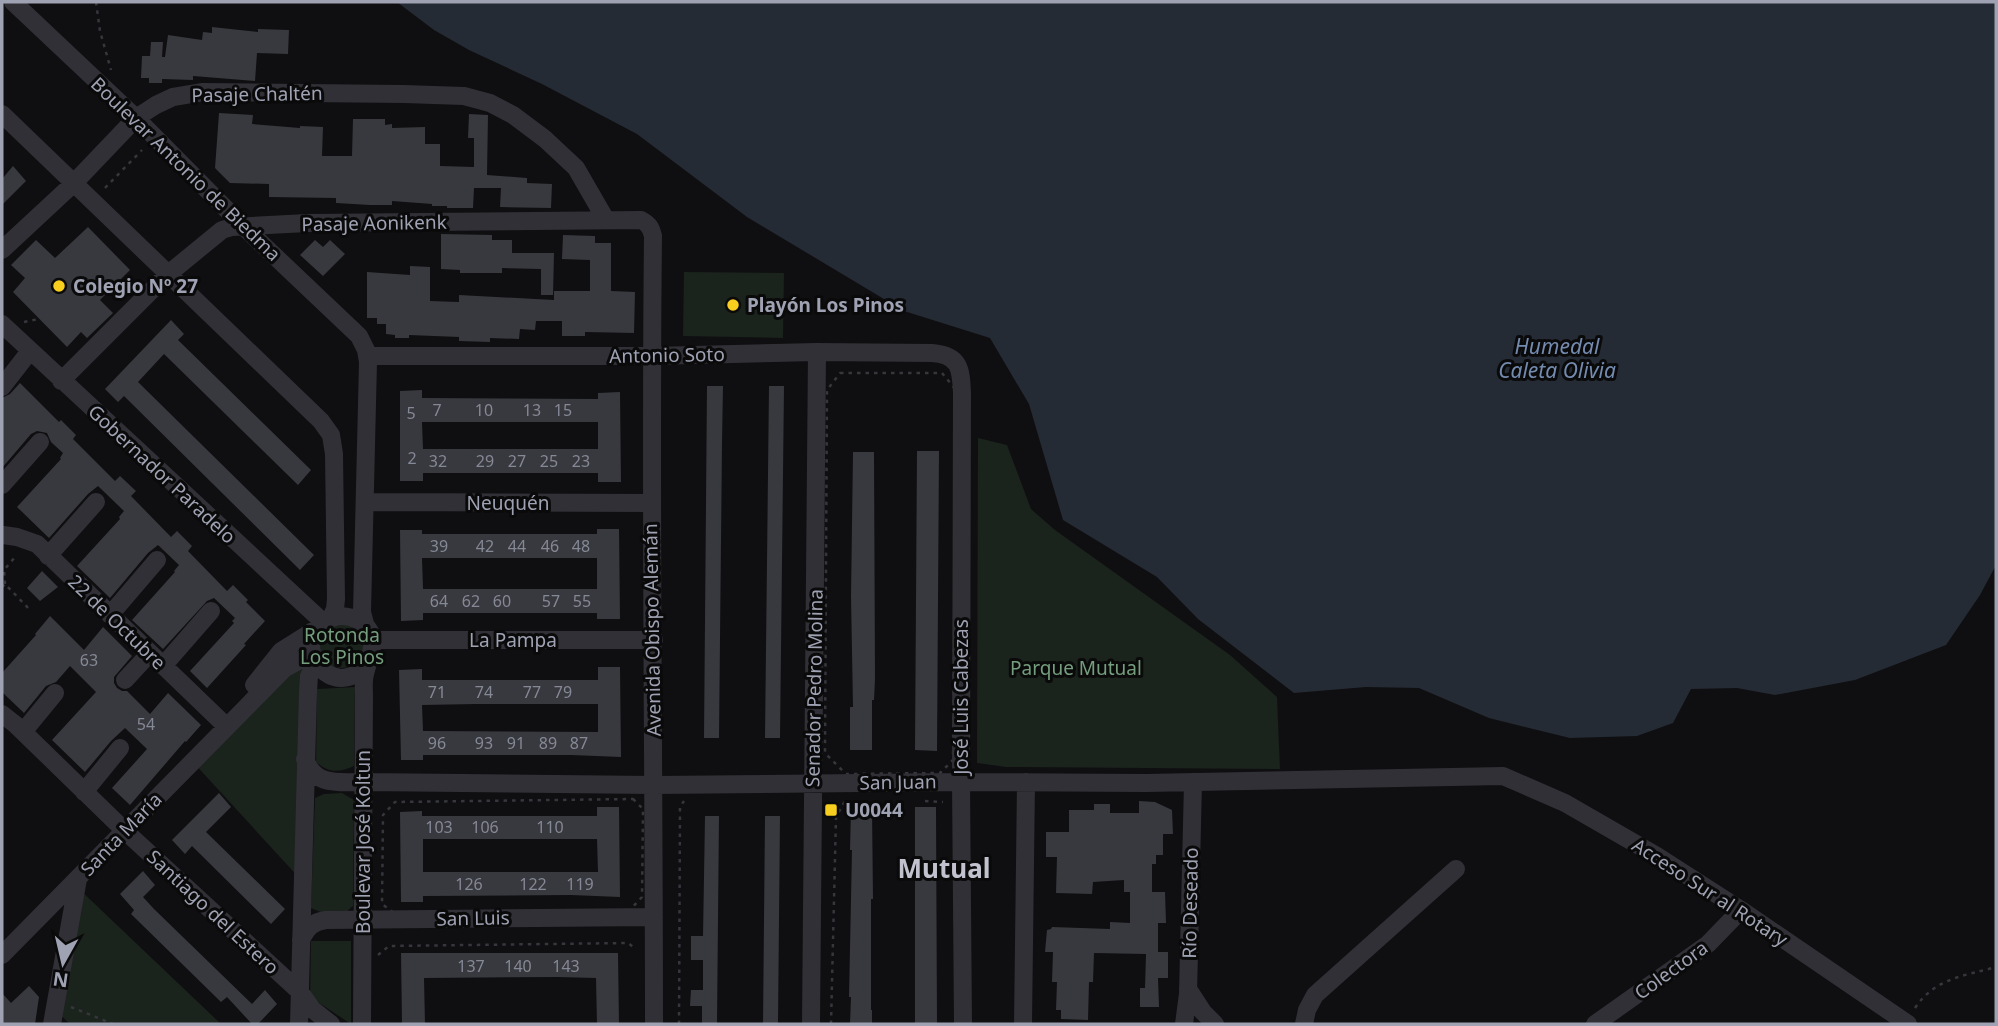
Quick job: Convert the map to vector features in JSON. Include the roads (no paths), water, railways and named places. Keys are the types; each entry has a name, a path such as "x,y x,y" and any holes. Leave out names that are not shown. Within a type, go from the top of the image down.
{"street":[{"name":"Boulevar Antonio de Biedma","path":"13,2 359,336 367,356"},
{"name":"Pasaje Chaltén","path":"2,250 73,184 136,118 156,104 173,97 203,92 464,96 490,103 513,115 576,167 606,220"},
{"path":"2,114 321,421 331,436 334,453 335,609 312,638 311,649 314,660 328,674 346,678 356,675 369,661 373,648 362,612 367,356"},
{"name":"Pasaje Aonikenk","path":"61,381 167,275 222,230 243,226 307,223 641,220 651,228 653,236"},
{"name":"Avenida Obispo Alemán","path":"653,236 651,503 654,1024"},
{"name":"Gobernador Paradelo","path":"2,324 323,623"},
{"path":"2,387 30,351"},
{"name":"Senador Pedro Molina","path":"811,1024 817,352"},
{"name":"Antonio Soto","path":"367,356 937,353 948,357 961,370"},
{"name":"José Luis Cabezas","path":"961,370 963,1024"},
{"path":"2,485 40,442"},
{"path":"48,556 96,502"},
{"name":"Neuquén","path":"366,502 651,503"},
{"name":"22 de Octubre","path":"2,535 37,544 226,726"},
{"path":"110,615 157,560"},
{"path":"163,666 211,611"},
{"path":"323,623 340,616 349,617 357,620 369,633"},
{"name":"Santa María","path":"239,712 243,698 281,651 323,623"},
{"name":"La Pampa","path":"369,633 653,640"},
{"path":"125,680 150,653"},
{"name":"Santa María","path":"2,955 285,668 300,660 314,660"},
{"path":"299,1024 305,759 309,677 314,660"},
{"name":"Boulevar José Koltun","path":"362,1024 364,696 365,674 369,661"},
{"path":"23,732 55,694"},
{"name":"Santiago del Estero","path":"2,714 300,992 312,1009 331,1024"},
{"path":"84,792 120,748"},
{"name":"San Juan","path":"305,759 309,770 321,779 331,782 654,785 1193,782 1503,776"},
{"name":"Acceso Sur al Rotary","path":"1503,776 1565,803 1657,856 1907,1024"},
{"path":"1023,1024 1026,782"},
{"name":"Río Deseado","path":"1184,1024 1188,989 1193,782"},
{"path":"1304,1024 1307,1010 1315,995 1456,869"},
{"path":"52,1024 78,879"},
{"name":"Colectora","path":"1595,1024 1708,944 1741,911"},
{"name":"San Luis","path":"301,940 310,926 317,921 654,917"},
{"path":"1188,989 1214,1024"}],"water":[{"name":"Humedal Caleta Olivia","path":"397,2 1996,2 1996,565 1980,595 1946,645 1855,680 1775,695 1737,688 1691,689 1673,723 1637,736 1570,738 1489,718 1419,688 1366,687 1294,693 1198,619 1157,577 1063,520 1029,404 990,338 904,311 747,217 637,134 542,84 469,50 434,30"}],"place":[{"name":"Colegio Nº 27","path":"59,286"},
{"name":"Playón Los Pinos","path":"733,305"},
{"name":"U0044","path":"831,810"}],"district":[{"name":"Mutual","path":"944,868"}],"park label":[{"name":"Rotonda Los Pinos","path":"342,646"},
{"name":"Parque Mutual","path":"1076,668"}]}
